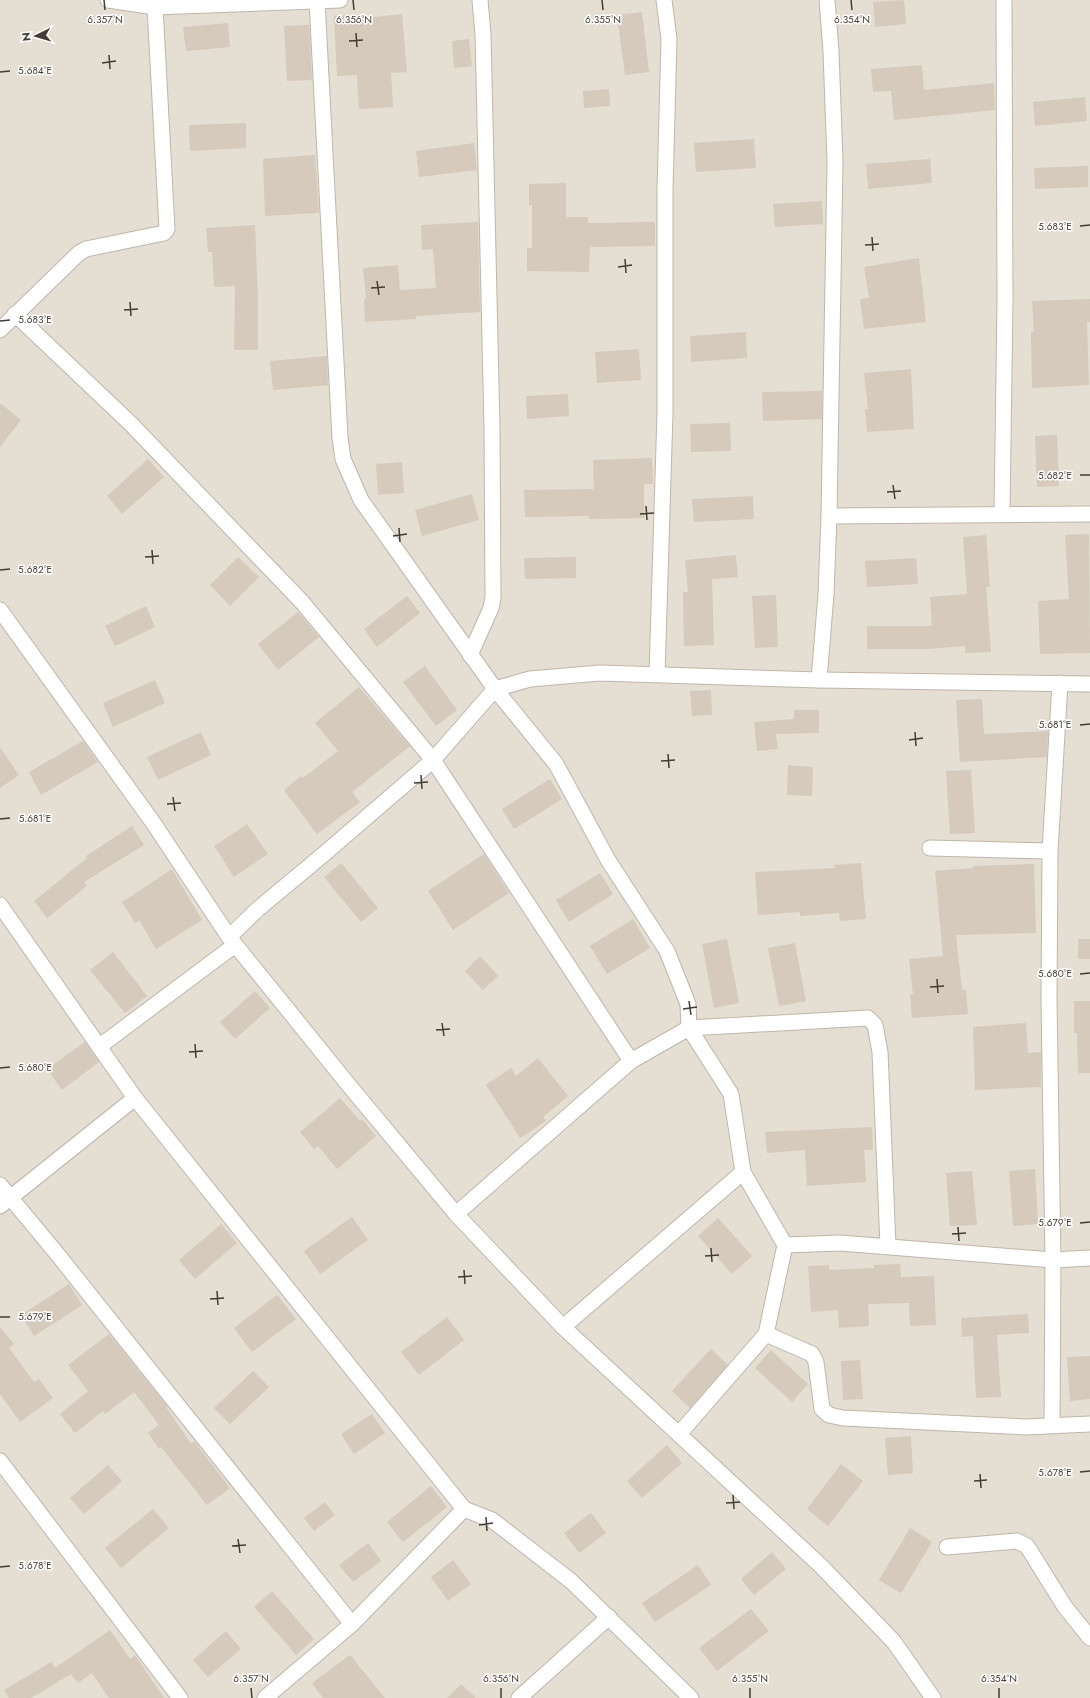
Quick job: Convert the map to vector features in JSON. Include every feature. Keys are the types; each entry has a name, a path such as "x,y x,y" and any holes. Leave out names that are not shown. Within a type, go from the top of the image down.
{"street":[{"path":"108,0 155,7 340,0"},
{"path":"470,655 491,608 493,598 492,428 483,34 480,0"},
{"path":"657,674 665,413 664,189 669,39 664,0"},
{"path":"818,680 826,594 829,516 835,162 831,51 827,0"},
{"path":"1002,514 1005,302 1004,0"},
{"path":"317,1 340,438 343,459 361,500 495,689 556,764 608,860 667,951 688,1004 689,1028 731,1094 743,1172 785,1245 766,1334 679,1434"},
{"path":"0,330 79,253 86,249 164,233 167,229 155,7"},
{"path":"15,314 131,424 302,602 433,760 631,1061"},
{"path":"829,516 1090,514"},
{"path":"0,610 154,824 232,941 456,1214 563,1328 820,1566 894,1642 933,1698"},
{"path":"100,1046 232,941 258,909 433,760 495,689 530,679 600,673 818,680 1090,684"},
{"path":"1052,1424 1053,1260 1049,999 1050,851 1060,683"},
{"path":"930,848 1050,851"},
{"path":"0,905 135,1098 464,1509 492,1520 571,1581 691,1698"},
{"path":"456,1214 631,1061 689,1028 868,1018 873,1021 880,1052 888,1246"},
{"path":"5,1202 135,1098"},
{"path":"563,1328 743,1172"},
{"path":"0,1184 5,1202 58,1255 352,1624"},
{"path":"785,1245 840,1243 1053,1260 1090,1258"},
{"path":"766,1334 812,1354 816,1362 822,1409 829,1415 844,1418 1018,1426 1090,1424"},
{"path":"0,1461 180,1698"},
{"path":"265,1698 352,1624 464,1509"},
{"path":"947,1547 1017,1541 1023,1542 1065,1607 1090,1638"},
{"path":"519,1698 609,1618"}],"shaded area":[{"path":"0,0 1090,0 1090,1698 0,1698"}],"building":[{"path":"904,0 906,24 875,27 873,2"},
{"path":"642,12 649,72 625,75 617,15"},
{"path":"365,14 365,18 402,14 407,72 391,73 393,107 359,109 357,75 337,76 334,16"},
{"path":"228,23 230,47 186,51 183,27"},
{"path":"309,25 312,80 287,81 284,26"},
{"path":"469,39 472,66 454,68 452,41"},
{"path":"922,65 924,90 994,83 995,110 894,120 891,91 873,92 871,69"},
{"path":"609,89 610,106 584,108 583,91"},
{"path":"1085,97 1087,121 1035,126 1033,102"},
{"path":"246,123 246,148 190,151 189,125"},
{"path":"754,139 756,168 696,172 694,143"},
{"path":"474,143 477,170 419,177 416,151"},
{"path":"315,155 319,213 265,216 263,159"},
{"path":"930,159 932,183 868,189 866,164"},
{"path":"1088,166 1088,187 1035,189 1034,168"},
{"path":"566,183 566,217 588,217 588,223 655,222 655,246 590,247 589,272 527,271 527,248 532,248 532,205 529,205 529,184"},
{"path":"822,201 823,224 775,227 773,204"},
{"path":"478,222 480,312 416,316 416,319 365,322 364,299 366,298 363,268 398,265 400,290 436,288 433,249 422,250 421,225"},
{"path":"255,225 258,296 258,350 234,350 235,286 214,287 212,252 208,252 206,228"},
{"path":"919,258 926,322 864,329 860,299 869,298 864,267"},
{"path":"1090,299 1090,322 1087,322 1089,385 1032,388 1031,332 1034,332 1032,301"},
{"path":"746,332 747,358 691,362 690,336"},
{"path":"639,349 641,380 597,383 595,352"},
{"path":"327,356 328,385 273,390 270,361"},
{"path":"911,369 914,429 867,432 865,409 868,409 864,373"},
{"path":"822,391 822,419 763,421 762,392"},
{"path":"568,394 569,416 527,419 526,396"},
{"path":"0,403 21,420 0,447"},
{"path":"730,423 731,451 691,452 690,424"},
{"path":"1057,435 1059,486 1037,487 1035,436"},
{"path":"652,458 653,484 644,484 644,518 589,519 589,516 525,517 524,490 594,489 593,460"},
{"path":"148,459 164,477 122,514 107,496"},
{"path":"402,462 404,493 378,495 376,464"},
{"path":"472,494 479,520 422,536 415,510"},
{"path":"753,496 754,519 694,522 692,499"},
{"path":"1089,534 1090,653 1040,654 1038,601 1069,599 1065,535"},
{"path":"986,535 990,587 986,587 991,652 965,653 965,646 927,649 867,649 867,626 932,626 930,597 967,594 963,537"},
{"path":"736,555 738,577 712,579 714,645 684,646 683,592 688,592 685,560"},
{"path":"238,557 259,577 230,606 210,585"},
{"path":"576,557 576,578 525,579 524,558"},
{"path":"916,558 918,584 867,587 865,561"},
{"path":"776,595 778,647 755,648 752,596"},
{"path":"407,596 420,613 377,647 364,629"},
{"path":"146,606 155,627 115,646 105,626"},
{"path":"298,612 319,637 278,670 258,644"},
{"path":"425,666 457,710 436,726 403,682"},
{"path":"155,680 165,703 113,727 103,703"},
{"path":"359,687 410,746 352,792 360,802 317,834 284,790 301,776 303,778 338,751 315,723"},
{"path":"711,690 712,715 692,716 690,691"},
{"path":"982,699 984,734 1048,731 1047,757 960,762 956,700"},
{"path":"794,710 819,710 819,733 776,734 778,749 757,751 754,722 794,719"},
{"path":"201,732 211,755 158,780 147,757"},
{"path":"83,741 98,762 41,795 29,772"},
{"path":"0,747 19,775 0,788"},
{"path":"788,765 813,767 812,796 787,795"},
{"path":"971,770 975,833 950,834 946,771"},
{"path":"550,779 562,799 514,829 502,809"},
{"path":"247,824 268,854 234,877 214,846"},
{"path":"132,826 144,845 84,882 87,886 47,918 34,901 87,858 86,856"},
{"path":"484,854 509,893 453,930 428,891"},
{"path":"341,863 378,908 361,922 324,877"},
{"path":"861,863 866,919 840,921 839,913 800,916 800,912 758,915 755,872 835,868 834,865"},
{"path":"1034,864 1036,933 956,935 962,990 966,990 968,1014 912,1018 910,994 913,994 909,959 943,956 935,871 973,868 973,866"},
{"path":"172,869 202,920 156,949 139,920 135,923 122,902"},
{"path":"600,873 613,894 569,922 556,900"},
{"path":"633,919 650,948 607,974 590,946"},
{"path":"727,939 739,1003 714,1008 702,944"},
{"path":"1078,939 1090,939 1090,959 1078,959"},
{"path":"795,943 806,1001 779,1006 768,948"},
{"path":"113,952 147,996 125,1013 90,970"},
{"path":"480,956 498,976 483,990 465,971"},
{"path":"255,991 270,1008 235,1039 220,1022"},
{"path":"1074,1001 1090,1001 1090,1073 1078,1073 1077,1033 1074,1033"},
{"path":"1026,1023 1028,1053 1041,1052 1041,1087 975,1090 973,1027"},
{"path":"85,1042 99,1062 62,1090 47,1069"},
{"path":"538,1058 568,1096 543,1117 546,1121 520,1138 486,1085 511,1068 516,1076"},
{"path":"340,1098 360,1121 362,1119 376,1136 337,1169 318,1146 314,1149 300,1132"},
{"path":"872,1127 873,1150 864,1150 866,1182 807,1186 805,1150 767,1153 765,1132"},
{"path":"1035,1169 1038,1224 1013,1226 1009,1171"},
{"path":"972,1171 977,1225 950,1226 946,1173"},
{"path":"352,1217 368,1240 320,1274 304,1251"},
{"path":"718,1218 752,1256 732,1274 698,1236"},
{"path":"221,1224 237,1243 195,1279 179,1260"},
{"path":"900,1264 901,1277 934,1276 936,1325 910,1326 909,1303 868,1304 869,1326 839,1328 838,1310 811,1312 808,1266 829,1265 829,1270 874,1268 874,1265"},
{"path":"69,1284 82,1305 34,1336 21,1315"},
{"path":"277,1295 296,1319 252,1352 234,1328"},
{"path":"1028,1314 1029,1333 997,1335 1001,1397 976,1398 973,1336 962,1337 961,1318"},
{"path":"447,1317 464,1340 419,1375 401,1352"},
{"path":"0,1327 14,1344 9,1348 34,1382 39,1379 53,1398 20,1422 0,1394"},
{"path":"109,1334 167,1406 166,1407 191,1444 194,1441 230,1488 207,1505 161,1447 159,1449 148,1433 159,1425 134,1392 105,1414 103,1411 75,1433 60,1414 88,1391 68,1365"},
{"path":"711,1349 728,1365 690,1408 672,1391"},
{"path":"771,1350 808,1384 792,1402 755,1368"},
{"path":"1090,1356 1090,1399 1070,1401 1067,1357"},
{"path":"860,1360 863,1399 843,1400 841,1361"},
{"path":"253,1371 269,1387 230,1424 214,1408"},
{"path":"372,1414 385,1433 354,1454 341,1434"},
{"path":"911,1436 913,1473 888,1475 885,1438"},
{"path":"667,1445 682,1463 642,1498 627,1481"},
{"path":"841,1464 863,1481 828,1526 807,1509"},
{"path":"108,1465 122,1481 84,1514 70,1498"},
{"path":"431,1486 447,1507 403,1542 387,1522"},
{"path":"325,1502 335,1515 314,1531 304,1518"},
{"path":"153,1509 169,1528 121,1568 105,1548"},
{"path":"591,1513 606,1533 579,1553 564,1533"},
{"path":"910,1528 932,1542 901,1593 879,1580"},
{"path":"368,1543 381,1561 353,1582 339,1565"},
{"path":"772,1552 786,1569 754,1595 741,1579"},
{"path":"453,1560 471,1584 448,1601 431,1577"},
{"path":"698,1565 711,1585 655,1622 642,1603"},
{"path":"272,1591 314,1639 296,1655 254,1607"},
{"path":"751,1609 769,1631 717,1671 699,1648"},
{"path":"110,1630 130,1659 135,1655 164,1698 109,1698 92,1673 78,1683 71,1674 31,1698 9,1698 4,1690 51,1662 55,1668"},
{"path":"226,1631 241,1649 208,1677 193,1660"},
{"path":"350,1655 385,1698 323,1698 312,1683"},
{"path":"461,1684 476,1698 447,1698"}]}
